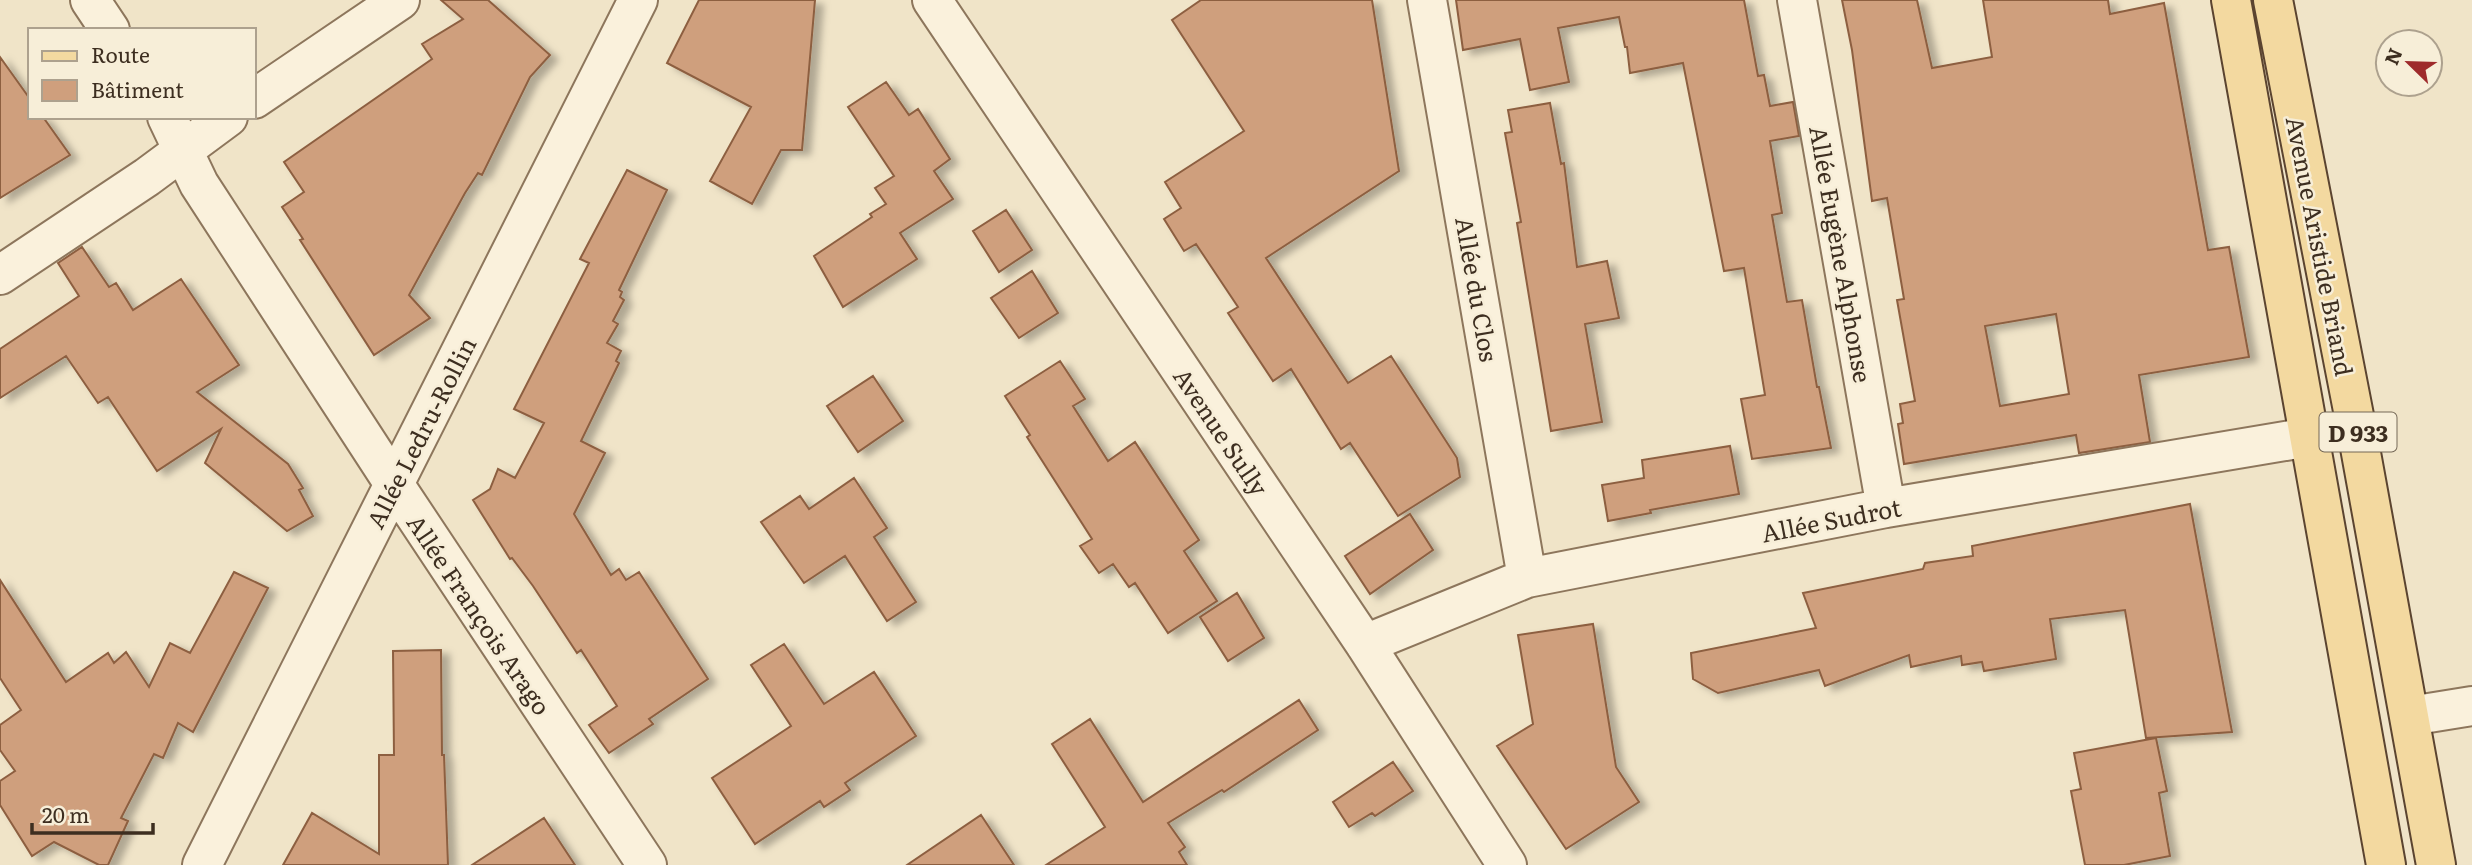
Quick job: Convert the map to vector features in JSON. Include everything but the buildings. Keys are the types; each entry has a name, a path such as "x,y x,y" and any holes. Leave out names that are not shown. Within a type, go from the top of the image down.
{"main road":[{"name":"Avenue Aristide Briand","path":"2231,0 2386,865"},
{"name":"Avenue Aristide Briand","path":"2273,0 2357,431 2436,865"}],"street":[{"path":"90,0 109,28"},
{"path":"256,98 400,0"},
{"name":"Allée Ledru-Rollin","path":"202,865 638,0"},
{"name":"Avenue Sully","path":"932,0 1365,644 1507,865"},
{"name":"Allée du Clos","path":"1427,0 1527,578"},
{"name":"Allée Eugène Alphonse","path":"1797,0 1886,508"},
{"path":"0,275 147,177 175,133 221,119"},
{"name":"Allée François Arago","path":"175,133 200,184 646,865"},
{"name":"Allée Sudrot","path":"1365,644 1527,578 1886,508 2309,437"},
{"path":"2410,716 2472,706"}]}
